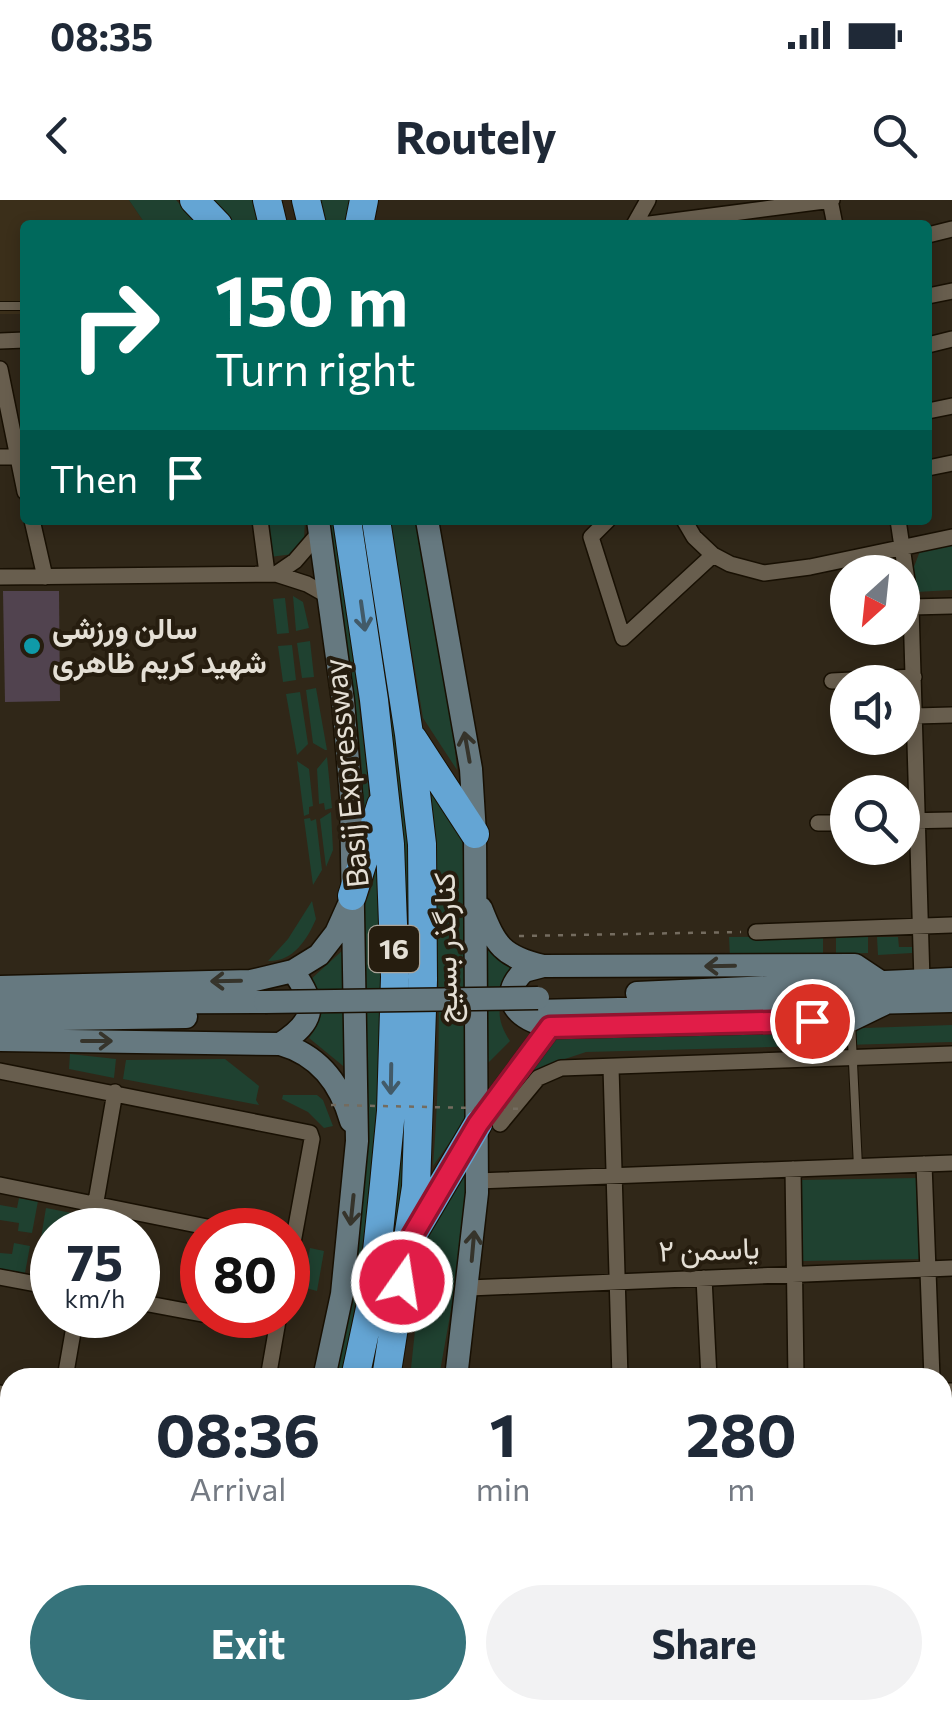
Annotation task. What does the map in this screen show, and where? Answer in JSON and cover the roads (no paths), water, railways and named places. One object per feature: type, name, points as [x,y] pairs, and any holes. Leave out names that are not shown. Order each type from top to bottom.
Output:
[{"type":"highway","points":[[194,200],[213,220]]},
{"type":"highway","name":"Basij Expressway","points":[[349,525],[390,844],[395,978],[391,1111],[372,1299],[357,1368]]},
{"type":"highway","name":"Basij Expressway","points":[[377,525],[422,844],[423,980],[416,1187],[388,1368]]},
{"type":"highway","points":[[409,734],[475,834]]},
{"type":"highway","points":[[352,896],[384,794]]},
{"type":"highway","points":[[408,1243],[489,1124]]},
{"type":"main road","name":"کنارگذر بسیج","points":[[427,525],[472,770],[489,1124],[477,1181],[469,1288],[457,1368]]},
{"type":"main road","points":[[319,526],[330,597],[355,851],[352,896],[357,1141],[342,1294],[326,1368]]},
{"type":"main road","points":[[476,892],[492,936],[502,950],[543,966]]},
{"type":"main road","points":[[0,987],[251,981],[293,971],[319,955],[336,933],[352,896]]},
{"type":"main road","points":[[856,1003],[541,1012],[528,1021],[519,1015],[511,997],[512,987],[524,971],[543,966],[855,965],[883,993],[952,1001]]},
{"type":"main road","points":[[280,1044],[299,1032],[310,1016],[310,1000],[293,971]]},
{"type":"main road","points":[[0,1003],[541,1012],[856,1003],[922,981],[952,980]]},
{"type":"main road","points":[[0,1020],[265,1009]]},
{"type":"main road","points":[[489,1124],[541,1012]]},
{"type":"main road","points":[[0,1040],[280,1044],[296,1048],[325,1067],[345,1100],[357,1141]]},
{"type":"street","points":[[676,220],[830,200]]},
{"type":"street","points":[[0,369],[14,457]]},
{"type":"street","points":[[33,525],[45,577]]},
{"type":"street","points":[[261,525],[272,574]]},
{"type":"street","points":[[603,525],[590,537],[622,638],[714,555]]},
{"type":"street","points":[[687,525],[714,555],[764,574],[952,537]]},
{"type":"street","points":[[899,525],[905,555]]},
{"type":"street","points":[[272,574],[296,562],[319,526]]},
{"type":"street","points":[[0,577],[272,574],[306,584],[330,597]]},
{"type":"street","points":[[920,606],[952,606]]},
{"type":"street","points":[[920,716],[952,716]]},
{"type":"street","points":[[922,981],[920,821],[952,820]]},
{"type":"street","points":[[818,824],[830,824]]},
{"type":"street","points":[[756,932],[952,925]]},
{"type":"street","points":[[489,1124],[538,1078],[561,1068],[952,1054]]},
{"type":"street","points":[[611,1066],[620,1368]]},
{"type":"street","points":[[0,1071],[310,1133],[297,1208]]},
{"type":"street","points":[[95,1208],[116,1092]]},
{"type":"street","points":[[477,1181],[952,1163]]},
{"type":"street","points":[[924,1164],[932,1368]]},
{"type":"street","points":[[792,1169],[796,1368]]},
{"type":"street","points":[[0,1186],[180,1222]]},
{"type":"street","name":"یاسمن ۲","points":[[469,1288],[952,1268]]},
{"type":"street","points":[[0,1277],[30,1283]]},
{"type":"street","points":[[704,1278],[708,1368]]},
{"type":"street","points":[[66,1368],[72,1338]]},
{"type":"street","points":[[270,1368],[275,1338]]},
{"type":"lane","points":[[856,1003],[852,1057],[858,1167]]},
{"type":"place","name":"سالن ورزشی شهید کریم ظاهری","points":[[32,646]]}]
